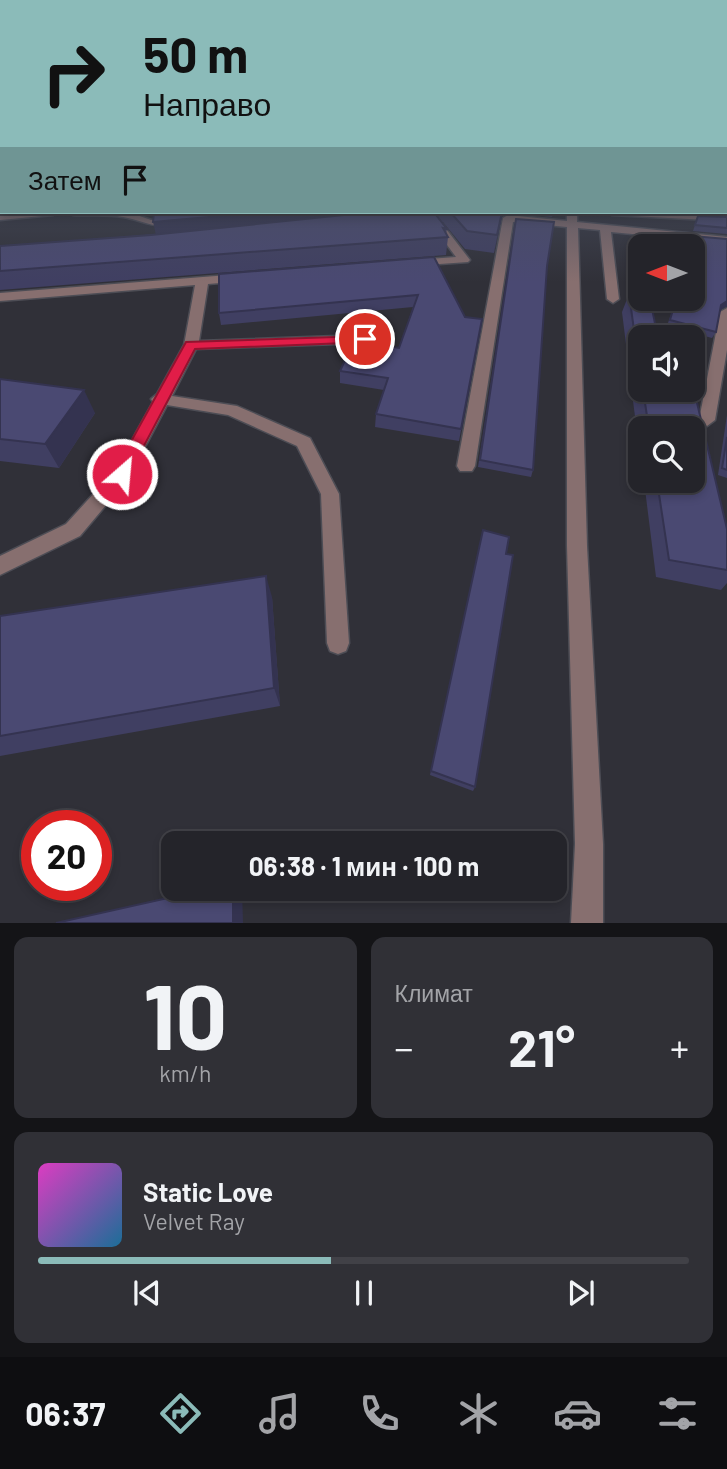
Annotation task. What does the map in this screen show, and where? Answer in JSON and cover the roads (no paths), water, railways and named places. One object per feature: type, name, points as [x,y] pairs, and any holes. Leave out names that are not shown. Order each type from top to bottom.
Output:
[{"type":"lane","points":[[0,217],[32,214]]},
{"type":"lane","points":[[125,214],[149,223],[190,220]]},
{"type":"lane","points":[[689,214],[727,218]]},
{"type":"lane","points":[[466,466],[508,218],[573,218],[605,228],[727,240]]},
{"type":"lane","points":[[573,218],[577,546],[589,844],[587,923]]},
{"type":"lane","points":[[395,266],[464,260],[439,227],[416,225]]},
{"type":"lane","points":[[605,228],[613,299]]},
{"type":"lane","points":[[0,298],[257,277]]},
{"type":"lane","points":[[0,566],[73,530],[122,474],[159,399],[191,345],[201,281]]},
{"type":"lane","points":[[707,420],[727,312]]},
{"type":"lane","points":[[191,345],[365,339]]},
{"type":"lane","points":[[159,399],[231,410],[304,442],[330,494],[338,643]]}]
